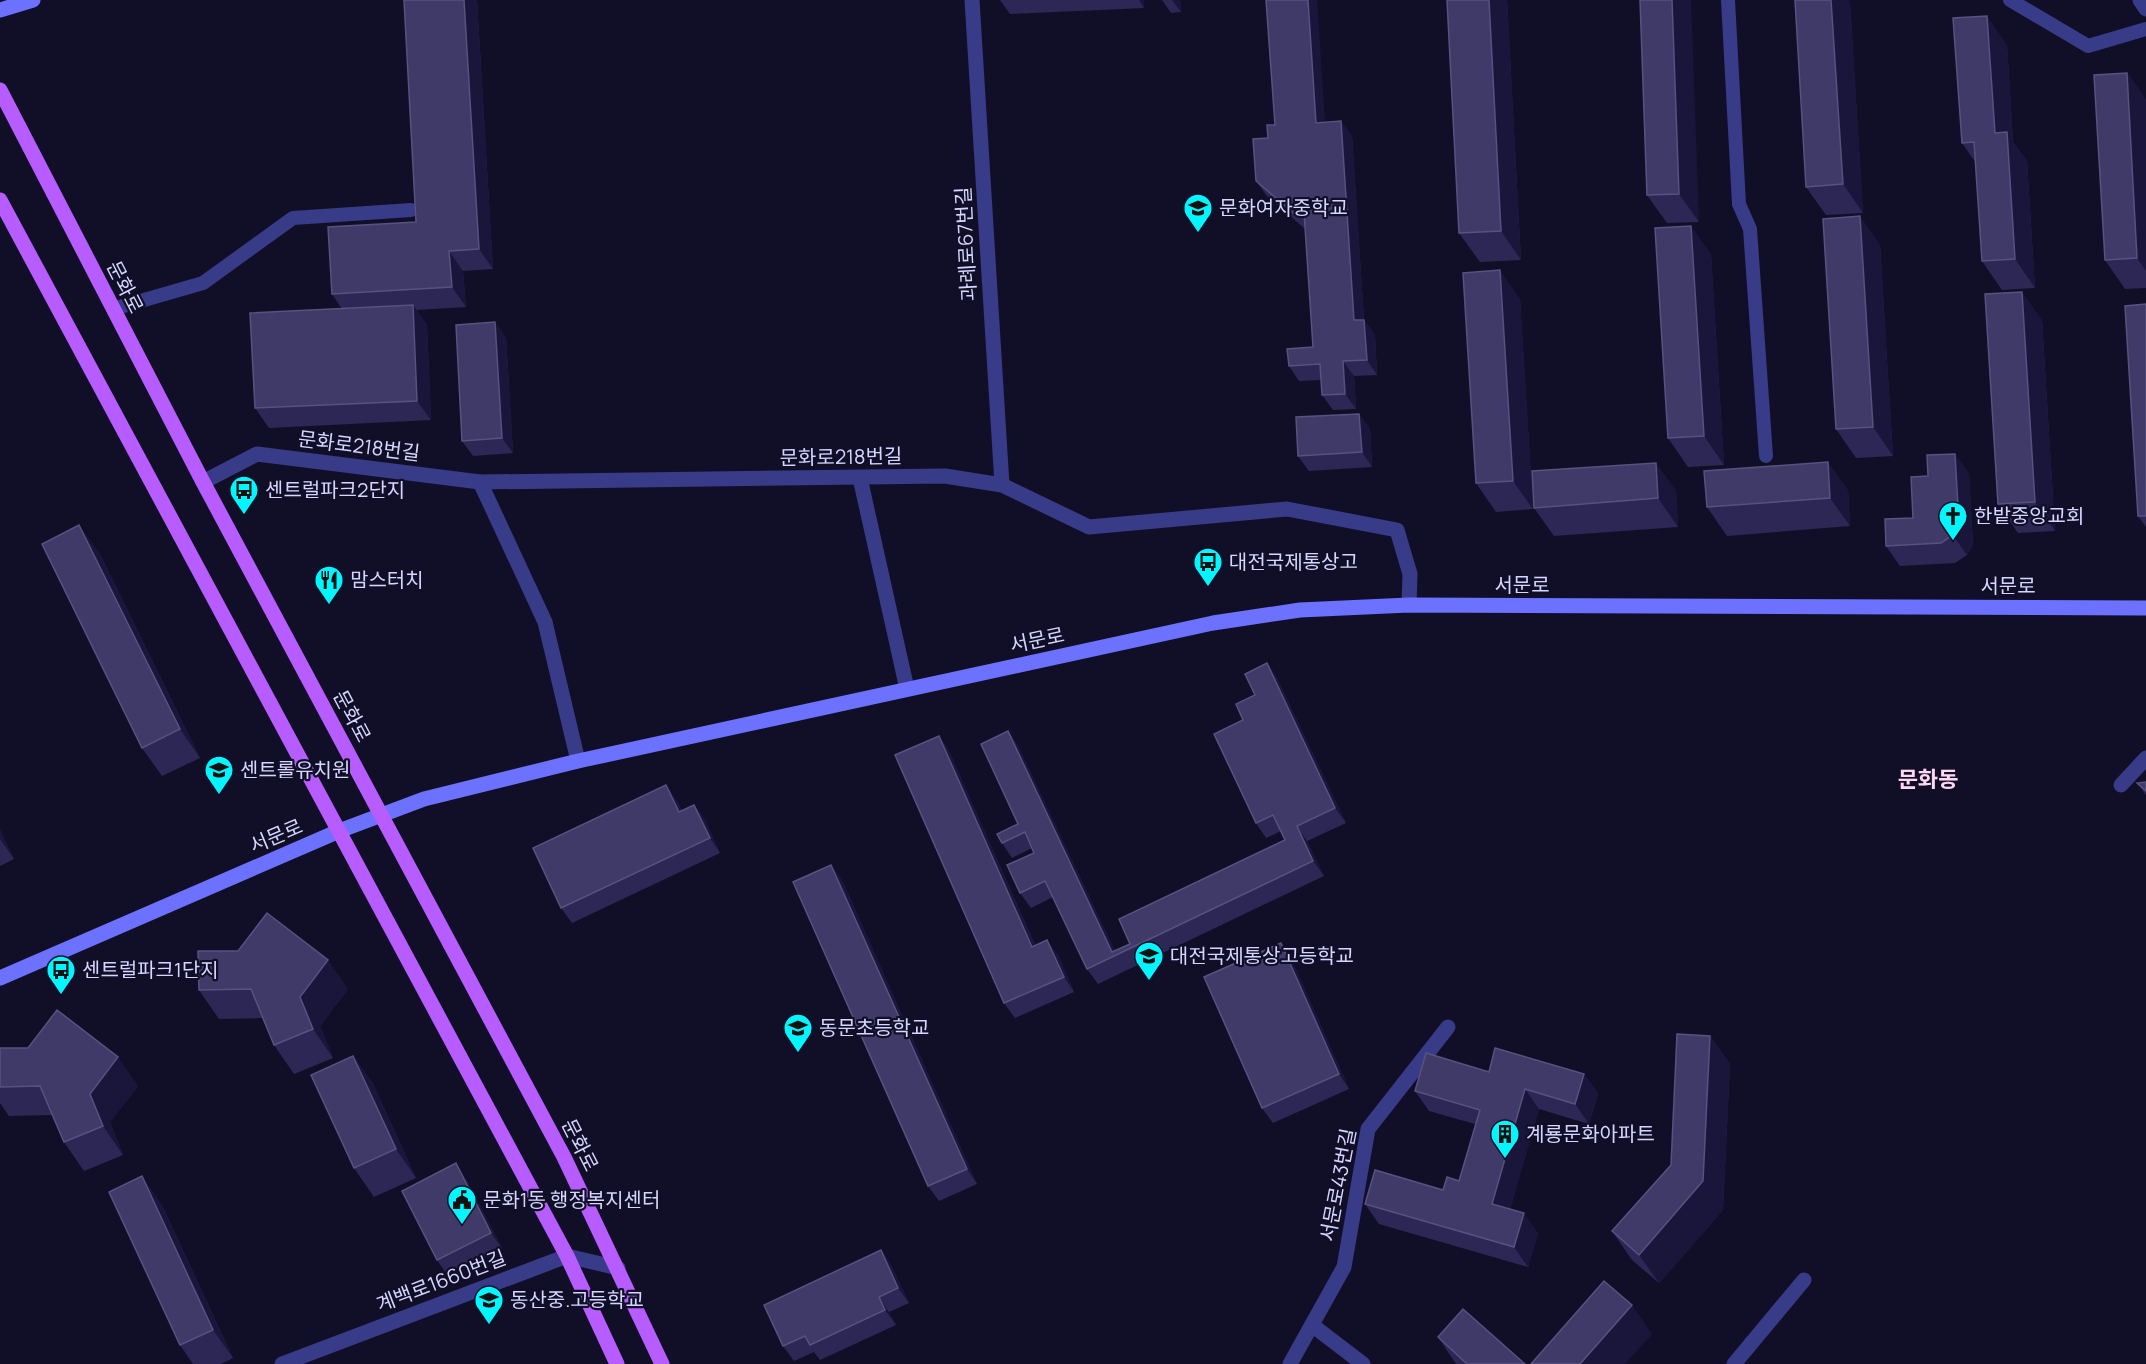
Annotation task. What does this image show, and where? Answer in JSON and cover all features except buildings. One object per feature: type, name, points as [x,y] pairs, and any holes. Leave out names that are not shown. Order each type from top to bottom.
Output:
[{"type":"main road","points":[[0,10],[33,0]]},
{"type":"main road","name":"문화로","points":[[0,90],[203,482],[564,1157],[662,1364]]},
{"type":"main road","points":[[0,200],[567,1256],[617,1364]]},
{"type":"main road","name":"서문로","points":[[0,978],[339,831],[424,799],[578,761],[1213,623],[1300,610],[1409,605],[2146,608]]},
{"type":"street","name":"과례로67번길","points":[[972,0],[1002,485]]},
{"type":"street","points":[[2140,0],[2146,9]]},
{"type":"street","name":"문화로218번길","points":[[203,482],[257,454],[480,482],[945,476],[1002,485],[1089,527],[1287,509],[1397,530],[1410,574],[1409,605]]},
{"type":"street","points":[[861,478],[906,689]]},
{"type":"street","points":[[480,482],[544,622],[578,761]]},
{"type":"street","points":[[2121,785],[2146,758]]},
{"type":"street","name":"서문로43번길","points":[[1290,1364],[1344,1267],[1368,1129],[1448,1027]]},
{"type":"street","points":[[567,1256],[618,1269]]},
{"type":"street","name":"계백로1660번길","points":[[282,1364],[567,1256]]},
{"type":"street","points":[[1734,1364],[1804,1280]]},
{"type":"street","points":[[1312,1325],[1363,1364]]},
{"type":"lane","points":[[1728,0],[1739,204],[1750,229],[1766,456]]},
{"type":"lane","points":[[2010,0],[2088,46],[2146,30]]},
{"type":"lane","points":[[113,309],[203,283],[293,218],[411,210]]},
{"type":"place","name":"문화여자중학교","points":[[1198,234]]},
{"type":"place","name":"센트럴파크2단지","points":[[244,516]]},
{"type":"place","name":"한밭중앙교회","points":[[1953,542]]},
{"type":"place","name":"대전국제통상고","points":[[1208,588]]},
{"type":"place","name":"맘스터치","points":[[329,606]]},
{"type":"place","name":"센트롤유치원","points":[[219,796]]},
{"type":"place","name":"대전국제통상고등학교","points":[[1149,982]]},
{"type":"place","name":"센트럴파크1단지","points":[[61,996]]},
{"type":"place","name":"동문초등학교","points":[[798,1054]]},
{"type":"place","name":"계룡문화아파트","points":[[1505,1160]]},
{"type":"place","name":"문화1동 행정복지센터","points":[[462,1226]]},
{"type":"place","name":"동산중.고등학교","points":[[489,1326]]},
{"type":"district","name":"문화동","points":[[1928,779]]}]
